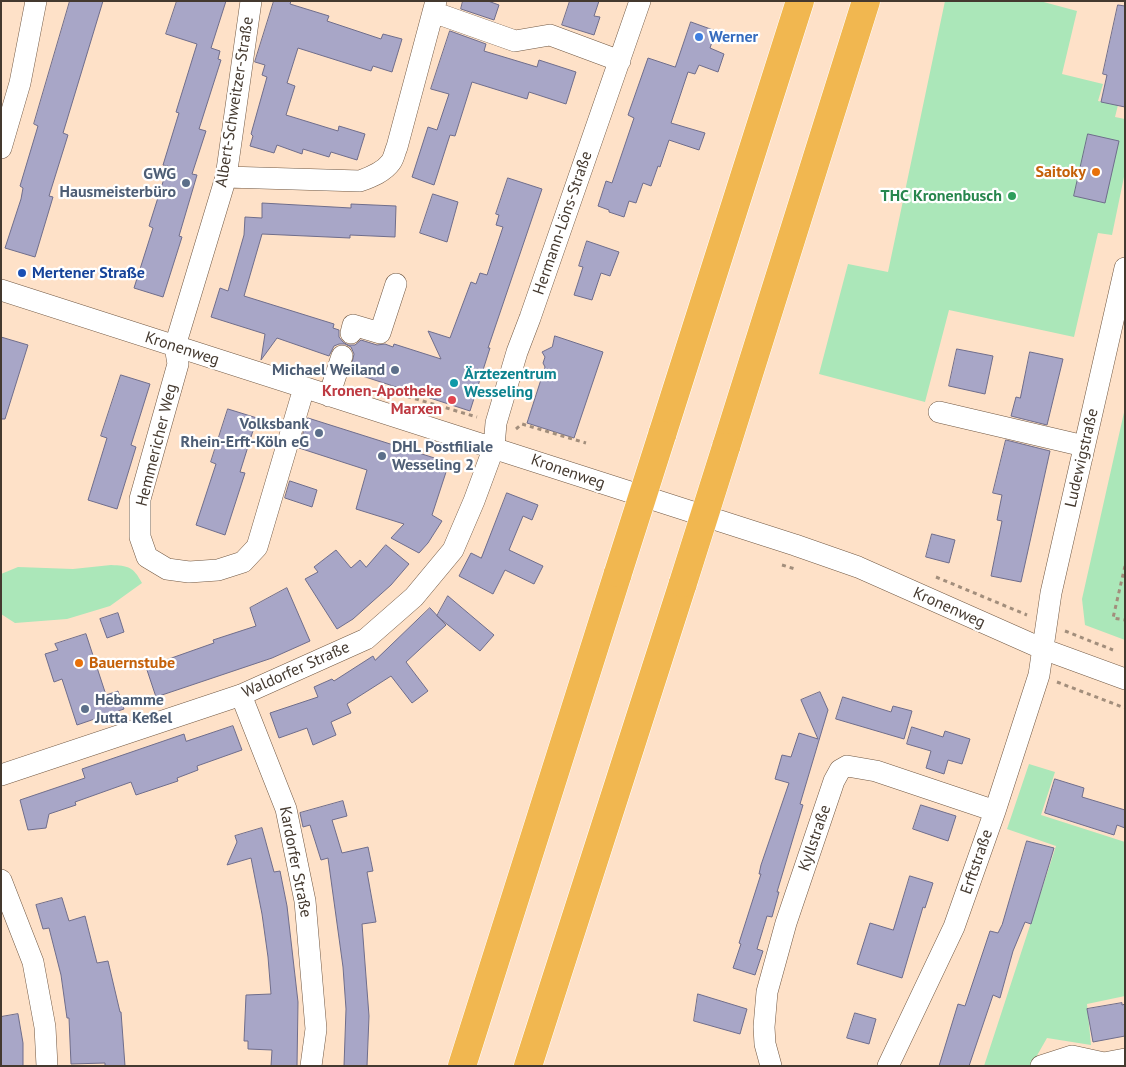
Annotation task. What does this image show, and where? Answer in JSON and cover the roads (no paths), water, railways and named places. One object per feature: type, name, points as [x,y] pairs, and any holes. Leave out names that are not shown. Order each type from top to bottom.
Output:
[{"type":"highway","points":[[462,1066],[800,1]]},
{"type":"highway","points":[[528,1066],[866,1]]},
{"type":"street","points":[[1,148],[20,83],[36,1]]},
{"type":"street","name":"Albert-Schweitzer-Straße","points":[[175,346],[226,177],[251,1]]},
{"type":"street","name":"Hermann-Löns-Straße","points":[[494,447],[496,423],[517,352],[640,1]]},
{"type":"street","points":[[226,177],[360,181],[380,172],[392,162],[397,147],[434,7],[515,41],[550,35],[620,61]]},
{"type":"street","name":"Ludewigstraße","points":[[1043,649],[1051,593],[1125,268]]},
{"type":"street","points":[[351,333],[353,325],[380,333],[396,284]]},
{"type":"street","name":"Kronenweg","points":[[1,290],[494,447],[840,561],[1043,649],[1125,679]]},
{"type":"street","name":"Hemmericher Weg","points":[[175,346],[178,364],[140,499],[140,537],[147,557],[167,568],[190,572],[218,570],[243,562],[257,547],[304,388]]},
{"type":"street","points":[[329,396],[342,356]]},
{"type":"street","points":[[939,412],[1084,446]]},
{"type":"street","name":"Waldorfer Straße","points":[[1,776],[241,695],[366,639],[414,598],[453,550],[494,447]]},
{"type":"street","name":"Erftstraße","points":[[888,1066],[954,927],[995,811],[1038,675],[1043,649]]},
{"type":"street","name":"Kardorfer Straße","points":[[241,695],[286,809],[305,901],[316,1030],[312,1066]]},
{"type":"street","name":"Kyllstraße","points":[[771,1066],[765,1044],[764,1027],[767,992],[786,923],[834,781],[840,770],[847,766],[876,771],[995,811]]},
{"type":"street","points":[[1,880],[33,962],[45,1027],[47,1066]]},
{"type":"street","points":[[1041,1066],[1072,1056],[1104,1063],[1125,1059]]},
{"type":"place","name":"Werner","points":[[699,37]]},
{"type":"place","name":"Saitoky","points":[[1096,172]]},
{"type":"place","name":"GWG Hausmeisterbüro","points":[[186,183]]},
{"type":"place","name":"THC Kronenbusch","points":[[1012,196]]},
{"type":"place","name":"Mertener Straße","points":[[22,273]]},
{"type":"place","name":"Michael Weiland","points":[[395,370]]},
{"type":"place","name":"Ärztezentrum Wesseling","points":[[454,383]]},
{"type":"place","name":"Kronen-Apotheke Marxen","points":[[452,400]]},
{"type":"place","name":"Volksbank Rhein-Erft-Köln eG","points":[[319,433]]},
{"type":"place","name":"DHL Postfiliale Wesseling 2","points":[[382,456]]},
{"type":"place","name":"Bauernstube","points":[[79,663]]},
{"type":"place","name":"Hebamme Jutta Keßel","points":[[85,709]]}]
